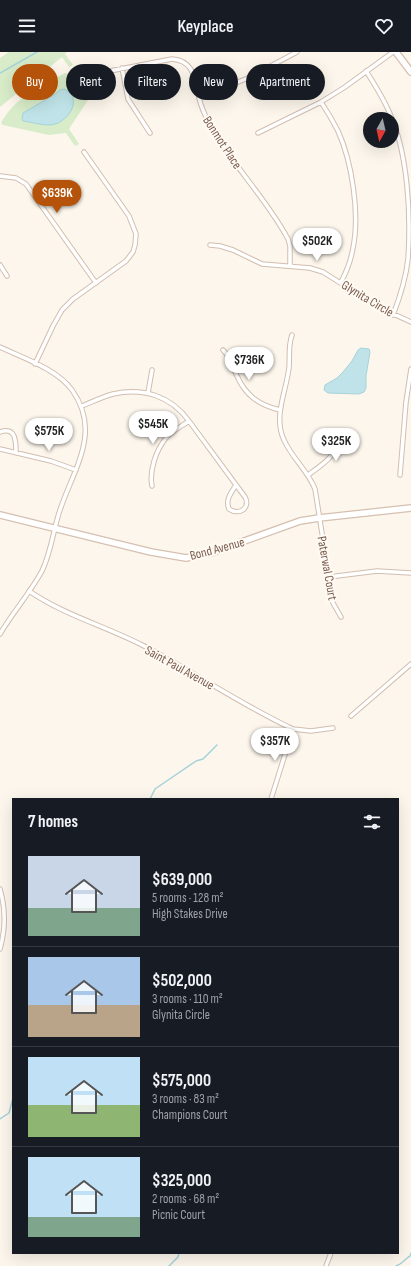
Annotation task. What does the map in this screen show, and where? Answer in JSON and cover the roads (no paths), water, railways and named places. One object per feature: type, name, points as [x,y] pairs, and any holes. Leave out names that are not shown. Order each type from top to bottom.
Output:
[{"type":"street","points":[[238,82],[297,52]]},
{"type":"street","points":[[258,133],[290,119],[321,102],[345,87],[393,52]]},
{"type":"street","points":[[396,52],[411,72]]},
{"type":"street","name":"Bonmot Place","points":[[116,69],[177,59],[189,66]]},
{"type":"street","points":[[122,68],[126,94],[130,104],[150,133]]},
{"type":"street","points":[[366,71],[393,121],[402,150],[408,183],[410,229],[408,259],[403,285],[393,315]]},
{"type":"street","name":"Bonmot Place","points":[[200,100],[204,112],[216,133],[284,232],[290,246],[290,266]]},
{"type":"street","points":[[321,102],[342,141],[353,183],[355,238],[351,260],[341,282]]},
{"type":"street","points":[[35,364],[62,310],[73,299],[130,257],[135,245],[136,234],[130,216],[84,152]]},
{"type":"street","points":[[0,176],[16,178],[26,184],[96,283]]},
{"type":"street","name":"Glynita Circle","points":[[210,244],[233,250],[262,264],[317,270],[341,282],[371,303],[393,315],[411,322]]},
{"type":"street","points":[[0,265],[7,276]]},
{"type":"street","name":"Paterwal Court","points":[[292,335],[289,345],[288,369],[280,410],[280,428],[284,440],[308,475],[315,489],[333,603],[341,618]]},
{"type":"street","points":[[0,347],[50,371],[65,382],[82,406],[86,438],[83,452],[61,506],[46,561],[29,591],[0,634]]},
{"type":"street","points":[[223,350],[231,360],[242,385],[252,397],[262,404],[280,410]]},
{"type":"street","points":[[400,475],[411,369]]},
{"type":"street","points":[[148,392],[152,370]]},
{"type":"street","points":[[82,406],[114,394],[134,392],[148,392],[168,401],[183,413],[236,485],[247,502],[244,510],[236,513],[229,509],[227,503],[230,494],[236,485]]},
{"type":"street","points":[[152,486],[151,474],[160,448],[171,434],[189,421]]},
{"type":"street","points":[[0,432],[6,431],[12,434],[15,439],[16,453]]},
{"type":"street","points":[[308,475],[321,466],[335,451],[339,433]]},
{"type":"street","points":[[0,449],[52,461],[76,470]]},
{"type":"street","name":"Bond Avenue","points":[[0,515],[151,552],[186,558],[214,552],[292,523],[319,518],[411,508]]},
{"type":"street","points":[[329,577],[377,571],[411,573]]},
{"type":"street","name":"Saint Paul Avenue","points":[[29,591],[62,610],[143,645],[293,729],[311,731],[333,728]]},
{"type":"street","points":[[351,716],[411,664]]},
{"type":"street","points":[[271,798],[293,729]]},
{"type":"street","points":[[0,889],[5,908],[3,939],[0,949]]},
{"type":"street","points":[[326,1266],[331,1254]]},
{"type":"water","points":[[64,89],[66,90],[66,100],[73,100],[72,108],[65,118],[60,122],[51,125],[23,121],[23,113],[45,100],[58,100],[58,92]]},
{"type":"water","points":[[361,348],[369,349],[370,352],[366,376],[366,388],[364,392],[359,394],[328,393],[324,390],[325,385],[337,378],[343,372]]},
{"type":"waterway","points":[[0,73],[37,52]]},
{"type":"waterway","points":[[150,798],[155,789],[196,761],[203,759],[217,745]]},
{"type":"waterway","points":[[0,1119],[9,1113],[12,1102]]},
{"type":"waterway","points":[[396,1266],[410,1256],[411,1253]]},
{"type":"waterway","points":[[169,1266],[178,1257],[179,1254]]}]
